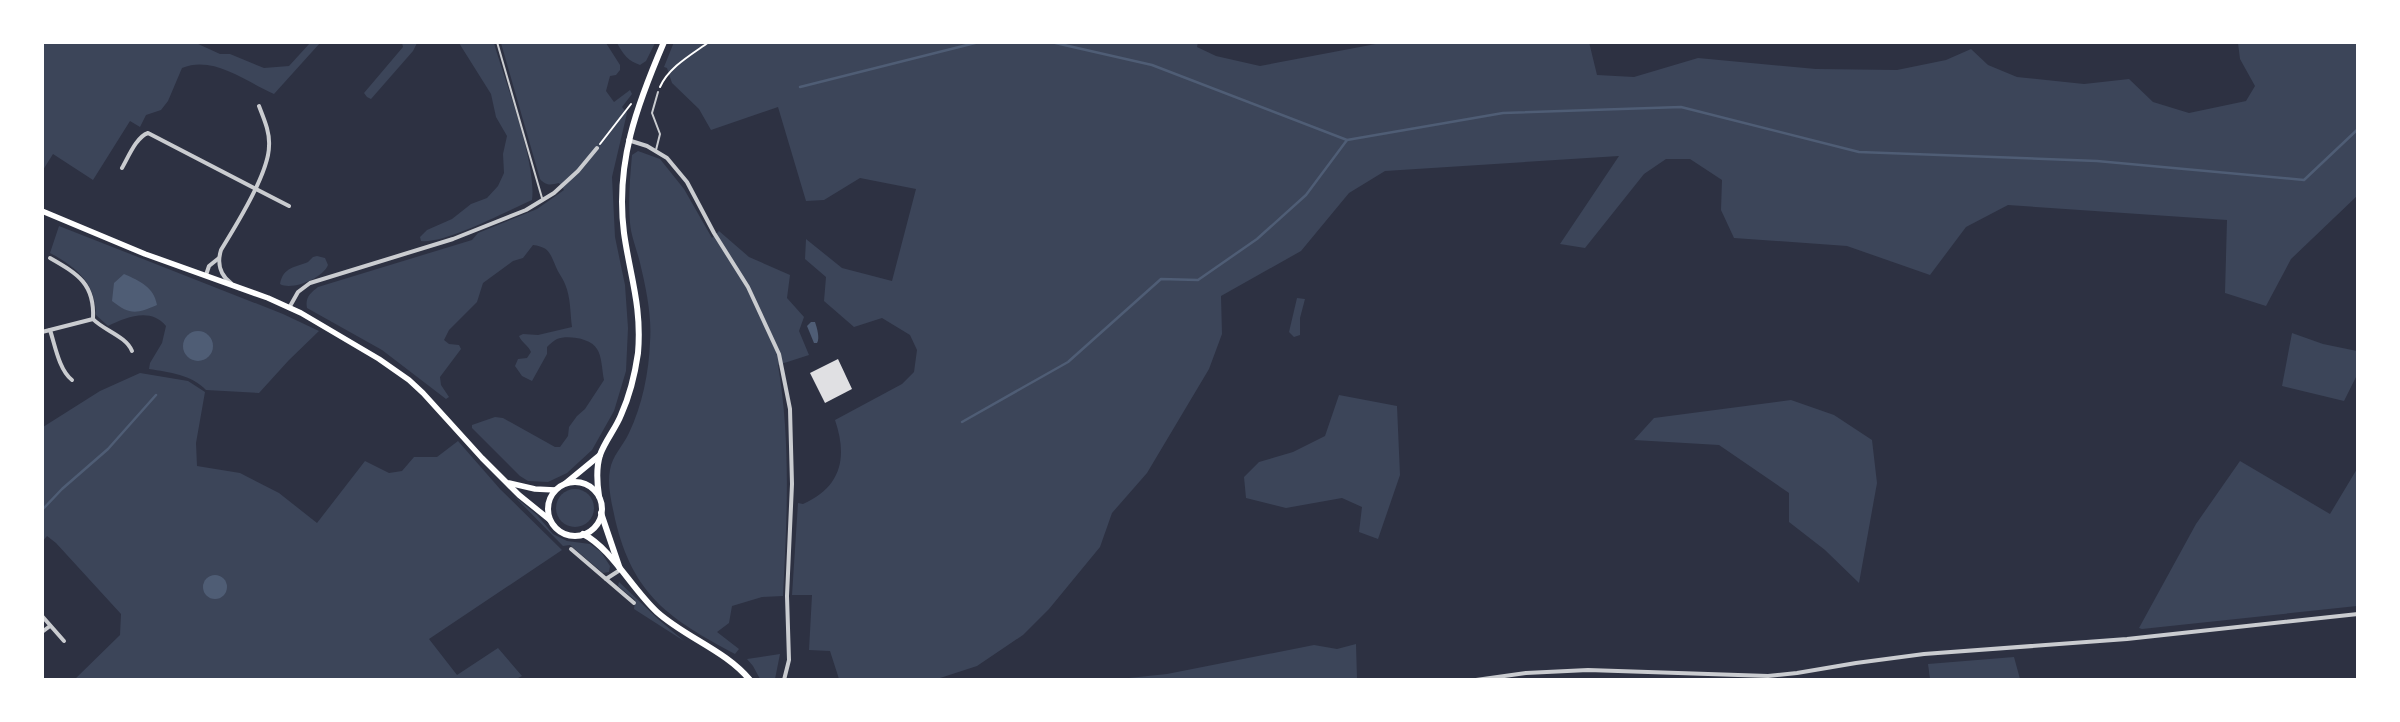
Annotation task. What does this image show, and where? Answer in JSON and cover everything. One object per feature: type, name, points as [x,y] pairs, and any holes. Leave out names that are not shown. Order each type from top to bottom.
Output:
[{"type":"highway","points":[[620,570],[616,551],[602,513],[597,483],[600,455],[622,414],[634,374],[638,352],[638,301],[624,234],[621,184],[628,140],[664,42]]},
{"type":"highway","points":[[600,455],[555,490],[548,504],[550,520],[560,532],[568,535],[584,534],[595,526],[602,513]]},
{"type":"highway","points":[[565,484],[573,482],[588,485],[599,496]]},
{"type":"highway","points":[[584,534],[604,548],[638,592],[658,612],[694,639],[726,656],[750,680]]},
{"type":"main road","points":[[42,211],[144,254],[206,275],[289,308],[365,351],[409,380],[424,393],[482,458],[519,494],[550,520]]},
{"type":"main road","points":[[509,483],[535,489],[555,490]]},
{"type":"street","points":[[206,275],[209,266],[219,258],[265,166],[269,146],[269,133],[260,106]]},
{"type":"street","points":[[122,168],[144,134],[148,133],[289,206]]},
{"type":"street","points":[[628,140],[656,150],[667,158],[687,182],[714,234],[748,287],[779,354],[790,409],[792,484],[787,596],[789,660],[784,680]]},
{"type":"street","points":[[289,308],[298,292],[310,283],[453,239],[526,210],[543,201],[566,182],[597,148]]},
{"type":"street","points":[[50,258],[70,269],[88,286],[92,298],[92,319],[100,327],[120,339],[132,351]]},
{"type":"street","points":[[219,258],[223,277],[237,287]]},
{"type":"street","points":[[42,332],[92,319]]},
{"type":"street","points":[[50,330],[62,366],[67,377],[72,380]]},
{"type":"street","points":[[571,549],[634,602]]},
{"type":"street","points":[[606,579],[620,570]]},
{"type":"street","points":[[1476,680],[1526,673],[1588,670],[1768,676],[1924,654],[2127,639],[2358,614]]},
{"type":"street","points":[[42,616],[64,642]]},
{"type":"street","points":[[42,632],[50,626]]},
{"type":"lane","points":[[496,42],[543,201]]},
{"type":"lane","points":[[656,150],[660,134],[652,114],[658,92]]},
{"type":"path","points":[[658,92],[666,76],[709,42]]},
{"type":"path","points":[[597,148],[630,106]]},
{"type":"shaded area","points":[[43,42],[196,43],[220,54],[230,54],[264,68],[289,66],[310,43],[320,43],[274,94],[218,67],[194,65],[182,68],[168,101],[161,110],[146,115],[140,127],[130,121],[93,180],[53,154],[43,170]]},
{"type":"shaded area","points":[[674,42],[1198,42],[1197,47],[1216,56],[1260,66],[1381,43],[1589,42],[1597,75],[1634,77],[1698,58],[1816,69],[1897,70],[1946,60],[1971,49],[1988,65],[2017,77],[2084,84],[2129,79],[2153,102],[2189,113],[2246,101],[2255,86],[2240,59],[2238,43],[2357,43],[2357,196],[2291,259],[2266,306],[2225,293],[2227,220],[2008,205],[1966,227],[1930,275],[1847,246],[1734,238],[1721,210],[1722,180],[1690,159],[1666,159],[1644,174],[1585,248],[1560,244],[1619,156],[1385,171],[1349,193],[1301,251],[1221,296],[1222,334],[1209,369],[1147,473],[1112,513],[1100,547],[1049,609],[1023,635],[977,666],[937,679],[839,679],[830,651],[809,650],[812,595],[792,595],[798,503],[803,504],[826,489],[838,470],[841,459],[841,447],[835,420],[902,384],[914,372],[917,350],[910,335],[882,318],[854,327],[824,301],[826,277],[805,259],[806,239],[842,268],[892,281],[916,189],[860,178],[824,200],[806,201],[778,107],[711,130],[699,109],[672,83],[667,68],[664,67]]},
{"type":"shaded area","points":[[402,43],[417,43],[413,51],[371,99],[367,97],[364,93],[403,47]]},
{"type":"shaded area","points":[[459,43],[494,43],[525,144],[530,165],[532,200],[461,232],[432,241],[421,241],[420,237],[427,230],[452,219],[471,204],[487,198],[498,186],[504,173],[503,154],[507,136],[496,117],[491,94]]},
{"type":"shaded area","points":[[501,43],[606,43],[620,65],[620,70],[616,75],[610,76],[606,91],[614,102],[630,90],[632,94],[622,107],[627,113],[612,177],[615,237],[625,285],[628,328],[626,371],[614,411],[592,450],[567,473],[548,482],[528,481],[520,476],[472,428],[472,425],[495,417],[503,418],[555,447],[560,447],[568,436],[569,427],[585,409],[604,380],[599,352],[590,342],[578,338],[561,338],[550,344],[547,347],[547,354],[532,381],[522,376],[515,366],[518,359],[527,358],[531,352],[519,336],[523,334],[538,335],[572,327],[567,289],[546,249],[533,245],[523,258],[513,261],[483,283],[477,302],[449,330],[444,340],[449,344],[459,345],[461,349],[440,377],[441,385],[449,397],[446,399],[382,350],[307,308],[309,296],[318,287],[472,240],[478,233],[537,209],[564,190],[559,183],[544,183],[540,179]]},
{"type":"shaded area","points":[[617,43],[655,43],[646,61],[640,65],[626,57]]},
{"type":"shaded area","points":[[638,151],[660,159],[684,189],[712,238],[719,231],[749,257],[790,275],[787,298],[804,317],[799,331],[809,355],[778,365],[785,423],[787,480],[783,596],[762,597],[732,606],[729,623],[717,632],[739,649],[735,654],[691,629],[673,616],[657,602],[644,586],[632,568],[623,545],[611,501],[609,476],[611,465],[629,433],[638,412],[644,389],[649,353],[650,322],[648,302],[629,215],[632,155]]},
{"type":"shaded area","points":[[59,226],[283,314],[319,331],[259,393],[206,390],[187,378],[149,369],[150,363],[162,343],[166,326],[160,320],[146,315],[130,317],[108,326],[96,315],[92,294],[83,277],[68,264],[50,253]]},
{"type":"shaded area","points":[[317,256],[325,258],[328,265],[314,279],[292,286],[280,284],[287,271]]},
{"type":"shaded area","points":[[124,274],[145,285],[153,294],[157,305],[133,312],[124,309],[112,301],[114,283]]},
{"type":"shaded area","points":[[1297,298],[1305,299],[1300,318],[1300,335],[1294,337],[1289,332]]},
{"type":"shaded area","points":[[811,322],[815,322],[817,327],[817,343],[814,343],[807,326]]},
{"type":"shaded area","points":[[198,331],[209,335],[213,346],[209,357],[198,361],[187,357],[183,346],[187,335]]},
{"type":"shaded area","points":[[2292,333],[2323,344],[2357,351],[2357,375],[2344,401],[2282,386]]},
{"type":"shaded area","points":[[140,373],[188,381],[205,392],[196,443],[197,466],[240,473],[279,493],[317,523],[365,461],[389,473],[402,471],[414,457],[437,457],[458,441],[500,489],[562,550],[429,639],[457,675],[498,648],[522,676],[516,679],[74,680],[120,635],[121,614],[56,543],[47,536],[43,541],[43,427],[100,391]]},
{"type":"shaded area","points":[[1339,395],[1397,406],[1400,475],[1378,539],[1359,532],[1362,507],[1342,498],[1286,508],[1246,498],[1244,477],[1259,462],[1293,452],[1325,436]]},
{"type":"shaded area","points":[[1791,400],[1834,415],[1872,440],[1877,483],[1859,583],[1825,550],[1789,522],[1789,493],[1719,445],[1634,440],[1654,418]]},
{"type":"shaded area","points":[[2240,461],[2330,514],[2357,469],[2357,606],[2139,628],[2196,524]]},
{"type":"shaded area","points":[[575,489],[589,494],[594,508],[589,522],[575,527],[561,522],[556,508],[561,494]]},
{"type":"shaded area","points":[[514,496],[537,515],[553,534],[567,541],[590,544],[601,552],[610,566],[609,572],[603,573],[570,545],[563,546]]},
{"type":"shaded area","points":[[215,575],[223,579],[227,587],[223,595],[215,599],[207,595],[203,587],[207,579]]},
{"type":"shaded area","points":[[619,582],[684,641],[634,609],[635,600],[618,586]]},
{"type":"shaded area","points":[[1356,644],[1357,679],[1119,679],[1167,674],[1314,645],[1337,649]]},
{"type":"shaded area","points":[[780,654],[775,679],[760,679],[747,659]]},
{"type":"shaded area","points":[[2014,657],[2020,679],[1930,679],[1928,664]]},
{"type":"building","points":[[838,359],[852,389],[825,403],[810,373]]},
{"type":"waterway","points":[[800,87],[979,42]]},
{"type":"waterway","points":[[1051,42],[1152,65],[1347,140],[1503,113],[1681,107],[1859,152],[2097,161],[2304,180],[2358,129]]},
{"type":"waterway","points":[[962,422],[1068,362],[1161,279],[1198,280],[1257,239],[1306,195],[1347,140]]},
{"type":"waterway","points":[[42,510],[62,489],[108,449],[156,395]]}]
